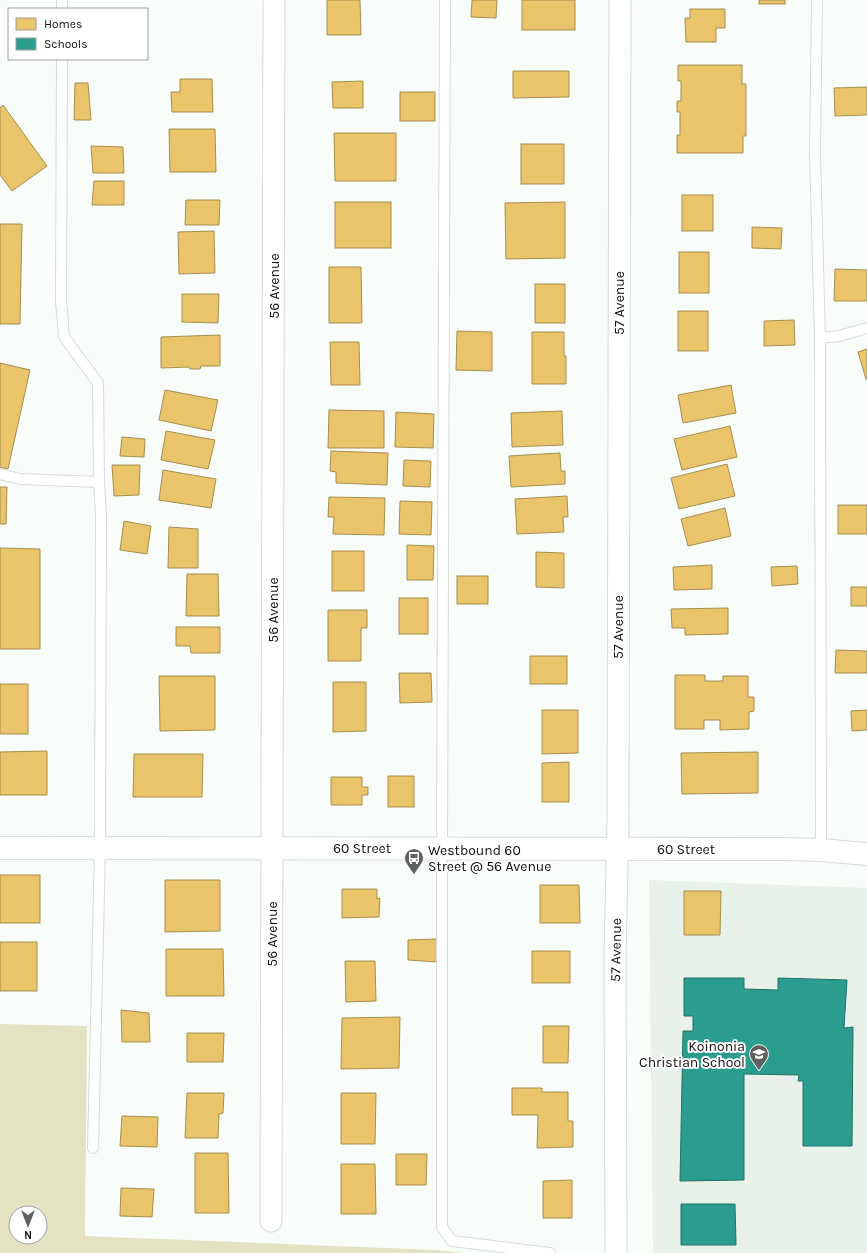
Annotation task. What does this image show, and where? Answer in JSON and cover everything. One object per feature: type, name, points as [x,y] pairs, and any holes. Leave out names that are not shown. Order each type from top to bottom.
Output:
[{"type":"main road","name":"60 Street","points":[[0,848],[618,848],[821,850],[867,854]]},
{"type":"street","name":"56 Avenue","points":[[271,1221],[274,0]]},
{"type":"street","name":"57 Avenue","points":[[616,1253],[615,956],[618,848],[620,0]]},
{"type":"lane","points":[[445,0],[442,1227],[452,1241],[550,1253]]},
{"type":"lane","points":[[817,0],[815,154],[820,338],[821,850]]},
{"type":"lane","points":[[62,60],[61,300],[64,337],[98,383],[99,482],[102,514],[100,848],[93,1148]]},
{"type":"lane","points":[[820,338],[839,336],[867,328]]},
{"type":"lane","points":[[0,474],[20,479],[99,482]]},
{"type":"shaded area","name":"Koinonia Christian School","points":[[649,880],[867,888],[867,1253],[653,1253]]},
{"type":"green space","points":[[0,1024],[87,1026],[85,1236],[435,1250],[466,1253],[0,1253]]},
{"type":"building: Homes","points":[[327,0],[360,0],[361,35],[327,35]]},
{"type":"building: Homes","points":[[472,0],[497,0],[496,18],[471,17]]},
{"type":"building: Homes","points":[[522,0],[575,0],[575,30],[522,30]]},
{"type":"building: Homes","points":[[759,0],[785,0],[785,4],[759,4]]},
{"type":"building: Homes","points":[[690,9],[725,9],[725,28],[716,28],[716,42],[686,42],[685,18],[690,18]]},
{"type":"building: Homes","points":[[678,65],[742,65],[742,84],[746,84],[746,136],[743,136],[743,153],[677,153],[677,135],[680,135],[680,112],[677,112],[677,101],[681,101],[681,81],[678,81]]},
{"type":"building: Homes","points":[[513,71],[569,71],[569,97],[513,98]]},
{"type":"building: Homes","points":[[180,79],[212,79],[213,112],[172,112],[171,92],[180,92]]},
{"type":"building: Homes","points":[[363,81],[363,108],[333,108],[332,82]]},
{"type":"building: Homes","points":[[75,83],[88,83],[91,120],[74,120]]},
{"type":"building: Homes","points":[[867,87],[867,115],[835,116],[834,88]]},
{"type":"building: Homes","points":[[400,92],[435,92],[435,121],[400,121]]},
{"type":"building: Homes","points":[[3,105],[47,166],[12,191],[0,175],[0,108]]},
{"type":"building: Homes","points":[[169,129],[215,129],[216,172],[170,172]]},
{"type":"building: Homes","points":[[334,133],[396,133],[396,181],[335,181]]},
{"type":"building: Homes","points":[[521,144],[564,144],[564,184],[521,184]]},
{"type":"building: Homes","points":[[91,146],[123,147],[124,173],[93,173]]},
{"type":"building: Homes","points":[[94,181],[124,181],[124,205],[92,205]]},
{"type":"building: Homes","points":[[682,195],[713,195],[713,231],[682,231]]},
{"type":"building: Homes","points":[[186,200],[220,200],[219,225],[185,225]]},
{"type":"building: Homes","points":[[335,202],[391,202],[391,248],[335,248]]},
{"type":"building: Homes","points":[[565,202],[565,258],[506,259],[505,203]]},
{"type":"building: Homes","points":[[0,224],[22,224],[20,324],[0,324]]},
{"type":"building: Homes","points":[[752,227],[782,228],[781,249],[752,248]]},
{"type":"building: Homes","points":[[214,231],[215,273],[179,274],[178,232]]},
{"type":"building: Homes","points":[[679,252],[709,252],[709,293],[679,293]]},
{"type":"building: Homes","points":[[329,267],[361,267],[362,323],[329,323]]},
{"type":"building: Homes","points":[[835,269],[867,270],[867,301],[834,301]]},
{"type":"building: Homes","points":[[535,284],[565,284],[565,323],[535,323]]},
{"type":"building: Homes","points":[[182,294],[219,294],[218,323],[182,322]]},
{"type":"building: Homes","points":[[678,311],[708,311],[708,351],[678,351]]},
{"type":"building: Homes","points":[[794,320],[795,345],[764,346],[764,321]]},
{"type":"building: Homes","points":[[457,331],[492,332],[492,371],[456,370]]},
{"type":"building: Homes","points":[[532,332],[564,332],[566,384],[532,384]]},
{"type":"building: Homes","points":[[220,335],[220,366],[201,366],[200,369],[190,369],[189,367],[161,368],[161,337]]},
{"type":"building: Homes","points":[[330,342],[359,342],[360,385],[331,385]]},
{"type":"building: Homes","points":[[867,349],[867,379],[866,379],[858,352]]},
{"type":"building: Homes","points":[[0,363],[30,370],[8,469],[0,467]]},
{"type":"building: Homes","points":[[731,385],[736,413],[683,423],[678,395]]},
{"type":"building: Homes","points":[[165,390],[218,400],[211,431],[159,420]]},
{"type":"building: Homes","points":[[329,410],[384,411],[384,448],[328,448]]},
{"type":"building: Homes","points":[[562,411],[563,445],[512,447],[511,413]]},
{"type":"building: Homes","points":[[396,412],[434,414],[433,448],[395,447]]},
{"type":"building: Homes","points":[[730,426],[737,457],[682,470],[674,439]]},
{"type":"building: Homes","points":[[166,431],[215,440],[208,469],[161,460]]},
{"type":"building: Homes","points":[[122,437],[145,439],[144,457],[120,456]]},
{"type":"building: Homes","points":[[331,451],[388,453],[387,485],[336,483],[336,472],[330,471]]},
{"type":"building: Homes","points":[[560,453],[561,471],[565,471],[565,484],[511,487],[509,456]]},
{"type":"building: Homes","points":[[404,460],[431,461],[430,487],[403,486]]},
{"type":"building: Homes","points":[[727,464],[735,496],[679,509],[671,478]]},
{"type":"building: Homes","points":[[112,465],[140,465],[139,495],[114,496]]},
{"type":"building: Homes","points":[[163,470],[216,479],[211,508],[159,500]]},
{"type":"building: Homes","points":[[0,487],[7,487],[6,524],[0,524]]},
{"type":"building: Homes","points":[[567,496],[568,517],[563,517],[564,532],[517,534],[515,499]]},
{"type":"building: Homes","points":[[329,497],[385,498],[384,535],[333,534],[334,517],[328,517]]},
{"type":"building: Homes","points":[[400,501],[432,502],[431,535],[399,534]]},
{"type":"building: Homes","points":[[838,505],[867,505],[867,534],[838,534]]},
{"type":"building: Homes","points":[[725,508],[731,536],[688,546],[681,519]]},
{"type":"building: Homes","points":[[124,521],[151,526],[147,554],[120,550]]},
{"type":"building: Homes","points":[[169,527],[198,529],[198,568],[168,568]]},
{"type":"building: Homes","points":[[407,545],[434,546],[433,580],[407,580]]},
{"type":"building: Homes","points":[[0,548],[40,549],[40,649],[0,649]]},
{"type":"building: Homes","points":[[332,551],[364,551],[364,591],[332,591]]},
{"type":"building: Homes","points":[[536,552],[564,553],[564,588],[536,587]]},
{"type":"building: Homes","points":[[712,565],[712,589],[674,590],[673,567]]},
{"type":"building: Homes","points":[[797,566],[798,584],[772,586],[771,567]]},
{"type":"building: Homes","points":[[187,574],[218,574],[219,616],[186,616]]},
{"type":"building: Homes","points":[[457,576],[488,576],[488,604],[457,604]]},
{"type":"building: Homes","points":[[851,587],[867,587],[867,606],[851,606]]},
{"type":"building: Homes","points":[[399,598],[428,598],[428,634],[399,634]]},
{"type":"building: Homes","points":[[728,608],[728,634],[685,635],[685,628],[672,628],[671,609]]},
{"type":"building: Homes","points":[[328,610],[367,610],[367,628],[361,628],[361,661],[328,661]]},
{"type":"building: Homes","points":[[176,627],[220,627],[220,653],[191,653],[190,646],[176,646]]},
{"type":"building: Homes","points":[[836,650],[867,651],[867,673],[835,673]]},
{"type":"building: Homes","points":[[530,656],[567,656],[567,684],[530,684]]},
{"type":"building: Homes","points":[[399,673],[431,673],[432,702],[400,703]]},
{"type":"building: Homes","points":[[675,675],[705,675],[705,681],[723,681],[723,676],[748,676],[748,697],[754,697],[754,711],[749,712],[749,729],[720,730],[720,720],[704,720],[704,729],[675,729]]},
{"type":"building: Homes","points":[[159,676],[215,676],[215,730],[160,731]]},
{"type":"building: Homes","points":[[333,682],[366,682],[366,731],[333,732]]},
{"type":"building: Homes","points":[[0,684],[28,684],[28,734],[0,734]]},
{"type":"building: Homes","points":[[542,710],[578,710],[578,753],[542,754]]},
{"type":"building: Homes","points":[[867,710],[867,730],[852,731],[851,711]]},
{"type":"building: Homes","points":[[47,751],[47,795],[0,795],[0,752]]},
{"type":"building: Homes","points":[[758,752],[758,793],[682,794],[681,753]]},
{"type":"building: Homes","points":[[134,754],[203,754],[202,797],[133,797]]},
{"type":"building: Homes","points":[[569,762],[569,802],[542,802],[542,763]]},
{"type":"building: Homes","points":[[388,776],[414,776],[414,807],[388,807]]},
{"type":"building: Homes","points":[[331,777],[362,777],[362,787],[368,787],[368,795],[362,795],[362,805],[331,805]]},
{"type":"building: Homes","points":[[0,875],[40,875],[40,923],[0,923]]},
{"type":"building: Homes","points":[[165,880],[220,880],[220,931],[165,932]]},
{"type":"building: Homes","points":[[540,885],[579,885],[580,923],[540,923]]},
{"type":"building: Homes","points":[[342,889],[377,889],[377,899],[380,898],[379,917],[342,918]]},
{"type":"building: Homes","points":[[684,891],[721,891],[720,935],[684,935]]},
{"type":"building: Homes","points":[[437,939],[438,962],[408,960],[408,940]]},
{"type":"building: Homes","points":[[0,942],[37,942],[37,991],[0,991]]},
{"type":"building: Homes","points":[[166,949],[223,949],[224,996],[166,996]]},
{"type":"building: Homes","points":[[532,951],[570,951],[570,983],[532,983]]},
{"type":"building: Homes","points":[[345,961],[375,961],[376,1001],[346,1002]]},
{"type":"building: Homes","points":[[121,1010],[149,1013],[150,1042],[122,1042]]},
{"type":"building: Homes","points":[[400,1017],[399,1068],[341,1069],[342,1018]]},
{"type":"building: Homes","points":[[543,1026],[569,1026],[568,1063],[543,1063]]},
{"type":"building: Homes","points":[[187,1033],[224,1033],[223,1062],[187,1062]]},
{"type":"building: Homes","points":[[512,1088],[542,1088],[542,1092],[568,1092],[568,1121],[573,1121],[573,1147],[537,1148],[538,1115],[512,1115]]},
{"type":"building: Homes","points":[[187,1093],[224,1093],[223,1113],[219,1114],[218,1138],[185,1138]]},
{"type":"building: Homes","points":[[341,1093],[376,1093],[375,1144],[341,1144]]},
{"type":"building: Homes","points":[[122,1116],[158,1117],[157,1147],[120,1146]]},
{"type":"building: Homes","points":[[195,1153],[228,1153],[229,1213],[195,1213]]},
{"type":"building: Homes","points":[[396,1154],[427,1154],[426,1185],[396,1185]]},
{"type":"building: Homes","points":[[341,1164],[375,1164],[376,1214],[341,1214]]},
{"type":"building: Homes","points":[[572,1180],[572,1218],[543,1218],[543,1181]]},
{"type":"building: Homes","points":[[121,1188],[154,1189],[152,1217],[120,1216]]},
{"type":"building: Schools","points":[[684,978],[744,978],[744,989],[778,990],[778,978],[847,980],[844,1028],[853,1027],[852,1146],[803,1146],[803,1081],[798,1081],[799,1075],[744,1074],[744,1180],[680,1181],[683,1031],[693,1031],[693,1016],[684,1016]]},
{"type":"building: Schools","points":[[681,1204],[735,1204],[736,1245],[681,1245]]},
{"type":"place","name":"Westbound 60 Street @ 56 Avenue","points":[[414,875]]},
{"type":"place","name":"Koinonia Christian School","points":[[759,1071]]}]
